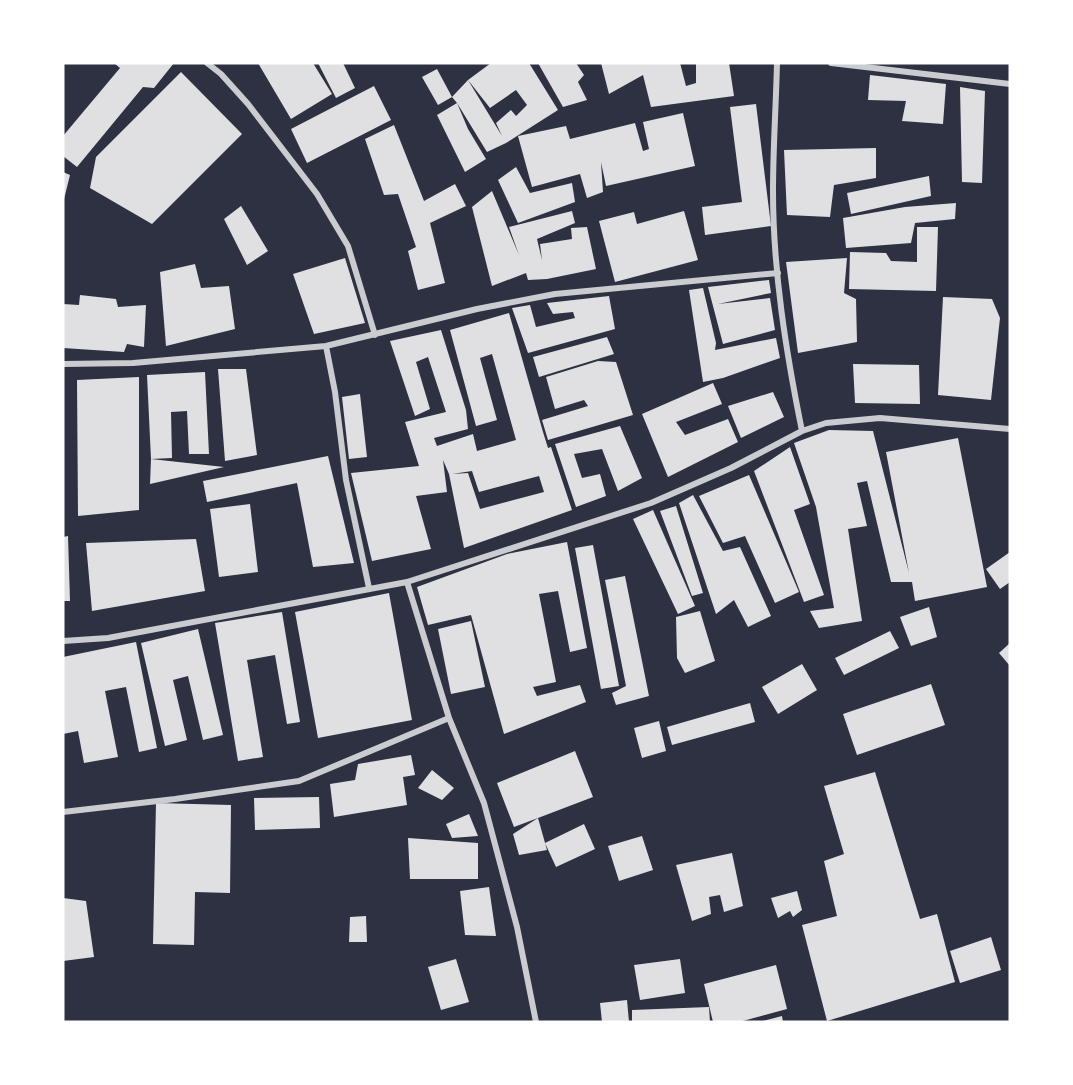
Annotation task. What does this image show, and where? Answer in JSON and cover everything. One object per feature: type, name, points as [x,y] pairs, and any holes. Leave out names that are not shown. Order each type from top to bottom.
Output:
[{"type":"street","points":[[207,63],[221,74],[248,104],[317,194],[348,246],[375,336]]},
{"type":"street","points":[[777,63],[773,192],[778,273],[789,363],[802,431]]},
{"type":"street","points":[[831,63],[1010,84]]},
{"type":"street","points":[[63,364],[133,363],[326,346],[375,336],[477,309],[555,294],[778,273]]},
{"type":"street","points":[[326,346],[335,392],[346,480],[369,588]]},
{"type":"street","points":[[63,641],[108,638],[407,582],[651,504],[731,468],[802,431],[826,423],[880,418],[1010,429]]},
{"type":"street","points":[[407,582],[449,718],[484,803],[517,927],[536,1022]]},
{"type":"street","points":[[63,812],[300,781],[449,718]]},
{"type":"building","points":[[114,63],[174,63],[154,88],[143,87],[77,167],[63,156],[63,136],[120,68]]},
{"type":"building","points":[[258,63],[313,63],[332,94],[291,119]]},
{"type":"building","points":[[318,63],[343,63],[355,88],[336,98]]},
{"type":"building","points":[[491,63],[529,63],[558,110],[506,143],[487,152],[452,97],[468,80]],"holes":[[[468,80],[490,108],[516,90],[527,105],[516,116],[511,110],[496,123],[502,136]]]},
{"type":"building","points":[[538,63],[576,63],[584,75],[578,82],[587,100],[563,107]]},
{"type":"building","points":[[601,63],[680,63],[686,86],[696,83],[696,63],[729,63],[734,96],[651,107],[643,75],[609,94]]},
{"type":"building","points":[[437,69],[452,97],[438,105],[422,77]]},
{"type":"building","points":[[181,72],[242,134],[152,224],[90,188],[96,157]]},
{"type":"building","points":[[870,75],[946,84],[943,124],[902,121],[906,101],[868,100]]},
{"type":"building","points":[[374,86],[391,120],[307,163],[291,129]]},
{"type":"building","points":[[960,87],[985,91],[982,183],[962,182]]},
{"type":"building","points":[[457,103],[468,129],[486,159],[465,172],[437,115]]},
{"type":"building","points":[[756,104],[771,226],[705,235],[702,207],[742,202],[730,107]]},
{"type":"building","points":[[683,113],[695,166],[606,186],[601,162],[603,192],[587,198],[580,174],[532,187],[518,136],[566,126],[570,139],[635,123],[643,151],[649,149],[643,122]]},
{"type":"building","points":[[394,125],[424,201],[455,184],[466,206],[430,223],[445,283],[418,290],[408,251],[416,247],[398,194],[384,195],[365,139]]},
{"type":"building","points":[[876,148],[876,178],[834,185],[830,217],[787,215],[784,150]]},
{"type":"building","points":[[516,167],[530,193],[572,183],[575,202],[518,223],[498,180]]},
{"type":"building","points":[[63,172],[70,175],[64,199],[63,199]]},
{"type":"building","points":[[929,176],[931,196],[851,214],[847,193]]},
{"type":"building","points":[[492,191],[519,255],[509,227],[572,211],[575,223],[537,239],[542,260],[540,244],[572,239],[571,228],[587,227],[596,269],[547,279],[528,280],[526,273],[492,286],[472,207]]},
{"type":"building","points":[[956,203],[955,219],[915,223],[911,243],[846,248],[843,218],[905,207]]},
{"type":"building","points":[[241,206],[268,251],[247,265],[224,219]]},
{"type":"building","points":[[684,211],[698,260],[615,282],[599,221],[634,212],[637,224]]},
{"type":"building","points":[[917,227],[938,227],[936,291],[849,289],[850,252],[886,253],[891,261],[917,262]]},
{"type":"building","points":[[345,258],[365,323],[314,334],[293,274]]},
{"type":"building","points":[[847,258],[844,293],[856,299],[857,342],[798,353],[786,262]]},
{"type":"building","points":[[195,264],[201,288],[229,286],[235,329],[166,346],[160,272]]},
{"type":"building","points":[[769,280],[771,293],[718,304],[770,298],[775,330],[723,344],[708,287]]},
{"type":"building","points":[[703,288],[716,343],[715,350],[776,338],[780,358],[723,378],[703,382],[689,290]]},
{"type":"building","points":[[80,295],[116,299],[118,307],[146,305],[144,347],[127,344],[124,352],[63,348],[63,304],[79,305]]},
{"type":"building","points":[[609,296],[615,329],[528,353],[512,308],[530,305],[536,327],[575,318],[573,312],[553,314],[547,303]]},
{"type":"building","points":[[943,297],[992,299],[1000,318],[991,400],[938,395]]},
{"type":"building","points":[[509,313],[548,448],[551,447],[572,510],[464,548],[449,474],[443,460],[447,492],[416,496],[431,549],[372,561],[351,473],[419,466],[405,422],[446,412],[428,357],[416,362],[430,409],[415,416],[390,341],[441,330],[466,410],[468,429],[434,438],[437,446],[473,434],[477,451],[516,440],[492,354],[480,358],[497,420],[476,426],[450,330]],"holes":[[[472,471],[479,492],[539,476],[544,492],[480,509],[468,473],[452,474]]]},
{"type":"building","points":[[607,337],[614,354],[539,377],[533,357]]},
{"type":"building","points":[[598,361],[616,362],[633,415],[548,440],[542,420],[588,406],[584,400],[555,409],[546,377]]},
{"type":"building","points":[[853,364],[919,365],[920,404],[855,403]]},
{"type":"building","points":[[218,369],[246,369],[257,455],[225,461]]},
{"type":"building","points":[[205,372],[209,454],[189,454],[187,411],[171,412],[172,458],[151,459],[147,375]]},
{"type":"building","points":[[139,377],[139,510],[78,516],[77,380]]},
{"type":"building","points":[[713,383],[722,404],[676,422],[685,435],[728,419],[738,442],[668,477],[642,414]]},
{"type":"building","points":[[773,392],[784,417],[741,438],[728,406]]},
{"type":"building","points":[[360,394],[367,457],[349,459],[342,397]]},
{"type":"building","points":[[620,426],[642,478],[618,491],[602,449],[574,454],[582,478],[600,474],[606,496],[576,507],[555,444]]},
{"type":"building","points":[[829,430],[873,431],[909,573],[886,452],[958,438],[987,587],[915,601],[912,582],[891,582],[867,481],[857,483],[867,526],[848,529],[862,621],[819,628],[810,611],[834,608],[816,507],[794,443]]},
{"type":"building","points":[[790,447],[810,504],[794,510],[824,595],[804,602],[754,471]]},
{"type":"building","points":[[328,456],[354,563],[313,567],[297,483],[207,502],[203,481]]},
{"type":"building","points":[[151,459],[224,467],[150,484]]},
{"type":"building","points":[[749,475],[799,592],[775,603],[745,536],[723,543],[699,496]]},
{"type":"building","points":[[693,495],[723,551],[740,547],[771,616],[748,627],[734,600],[716,614],[679,503]]},
{"type":"building","points":[[250,504],[258,572],[219,577],[210,509]]},
{"type":"building","points":[[676,506],[703,593],[692,596],[660,511]]},
{"type":"building","points":[[653,510],[695,606],[678,614],[633,519]]},
{"type":"building","points":[[68,536],[70,601],[63,601],[63,537]]},
{"type":"building","points":[[196,539],[205,591],[92,611],[86,543]]},
{"type":"building","points":[[567,542],[587,648],[570,652],[558,591],[539,594],[556,682],[533,687],[537,696],[580,685],[586,702],[504,734],[471,615],[428,625],[417,587],[507,554]]},
{"type":"building","points":[[593,545],[619,686],[601,689],[575,548]]},
{"type":"building","points":[[1010,552],[1010,582],[1000,589],[986,569]]},
{"type":"building","points":[[625,576],[649,696],[616,705],[612,693],[626,686],[605,580]]},
{"type":"building","points":[[389,593],[412,720],[318,738],[295,612]]},
{"type":"building","points":[[929,607],[937,637],[911,646],[900,617]]},
{"type":"building","points":[[700,611],[715,661],[685,673],[677,658],[676,617]]},
{"type":"building","points":[[282,612],[300,722],[287,724],[275,655],[247,660],[263,757],[238,761],[215,623]]},
{"type":"building","points":[[471,621],[485,687],[451,694],[438,629]]},
{"type":"building","points":[[198,629],[223,735],[203,740],[188,676],[173,680],[187,740],[165,746],[141,643]]},
{"type":"building","points":[[890,631],[899,648],[844,675],[835,658]]},
{"type":"building","points":[[136,642],[157,748],[139,752],[126,687],[105,691],[118,757],[84,763],[78,731],[63,734],[63,657]]},
{"type":"building","points":[[1010,643],[1010,666],[999,653]]},
{"type":"building","points":[[802,664],[817,690],[778,714],[762,687]]},
{"type":"building","points":[[931,684],[945,725],[857,755],[843,714]]},
{"type":"building","points":[[750,703],[755,722],[672,745],[667,727]]},
{"type":"building","points":[[659,721],[666,751],[642,758],[634,728]]},
{"type":"building","points":[[575,751],[593,797],[514,827],[497,783]]},
{"type":"building","points":[[411,755],[415,775],[403,777],[407,805],[334,817],[330,784],[355,780],[358,764]]},
{"type":"building","points":[[432,770],[454,788],[442,800],[418,788]]},
{"type":"building","points":[[875,772],[920,919],[937,914],[955,982],[827,1021],[802,925],[837,916],[824,861],[844,854],[824,786]]},
{"type":"building","points":[[319,797],[320,828],[255,830],[254,798]]},
{"type":"building","points":[[156,803],[231,805],[230,893],[195,892],[194,945],[153,944]]},
{"type":"building","points":[[469,814],[478,836],[452,838],[446,824]]},
{"type":"building","points":[[538,818],[547,850],[519,855],[513,834]]},
{"type":"building","points":[[584,824],[595,849],[556,867],[545,843]]},
{"type":"building","points":[[642,836],[653,870],[619,881],[608,846]]},
{"type":"building","points":[[408,838],[478,843],[478,879],[410,879]]},
{"type":"building","points":[[732,853],[743,906],[724,912],[720,895],[709,897],[711,914],[692,921],[676,865]]},
{"type":"building","points":[[489,887],[496,936],[465,935],[460,891]]},
{"type":"building","points":[[797,891],[802,910],[793,917],[790,911],[778,918],[771,898]]},
{"type":"building","points":[[63,898],[86,901],[94,957],[63,961]]},
{"type":"building","points":[[366,916],[367,942],[349,942],[350,917]]},
{"type":"building","points":[[991,937],[1001,970],[960,983],[950,951]]},
{"type":"building","points":[[456,959],[469,1002],[441,1010],[428,967]]},
{"type":"building","points":[[680,959],[685,993],[640,1000],[634,965]]},
{"type":"building","points":[[776,965],[787,1009],[739,1022],[713,1022],[704,984]]},
{"type":"building","points":[[627,1000],[629,1022],[602,1022],[600,1003]]},
{"type":"building","points":[[709,1007],[710,1022],[632,1022],[632,1010]]},
{"type":"building","points":[[782,1016],[783,1022],[763,1021]]}]
